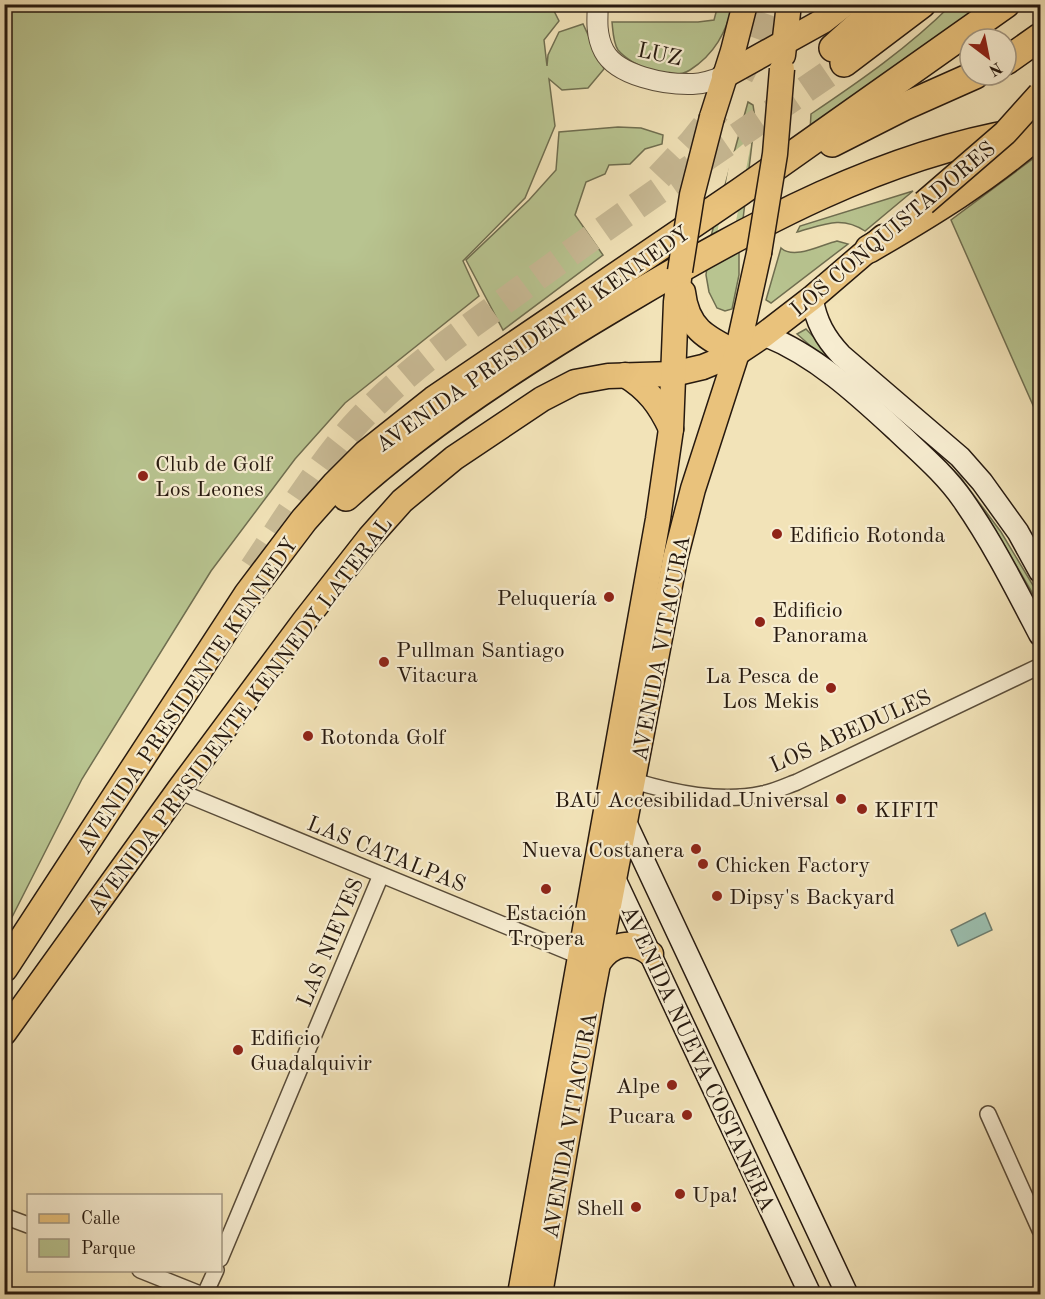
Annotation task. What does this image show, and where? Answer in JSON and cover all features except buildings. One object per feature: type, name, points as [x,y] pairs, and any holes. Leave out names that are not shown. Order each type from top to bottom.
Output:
[{"type":"highway","points":[[882,4],[838,55],[922,4]]},
{"type":"highway","name":"AVENIDA PRESIDENTE KENNEDY","points":[[4,968],[248,594],[304,520],[366,454],[434,400],[740,192],[1006,4]]},
{"type":"highway","points":[[1018,53],[1036,40]]},
{"type":"highway","points":[[740,192],[854,131],[958,83]]},
{"type":"highway","points":[[869,249],[927,208],[1002,165],[1041,131]]},
{"type":"highway","points":[[248,594],[319,521],[394,457],[465,403],[543,352],[678,270],[770,219],[846,185],[930,155],[987,140],[1041,131]]},
{"type":"main road","points":[[737,353],[702,334],[693,324],[680,300],[680,271],[692,195],[744,4]]},
{"type":"main road","name":"AVENIDA VITACURA","points":[[540,1294],[592,995],[590,969],[586,962],[589,959],[613,879],[616,820],[634,781],[675,559],[695,481],[737,353],[767,215],[789,4]]},
{"type":"main road","points":[[724,76],[785,43],[845,4]]},
{"type":"main road","name":"LOS CONQUISTADORES","points":[[927,208],[1005,133],[1041,94]]},
{"type":"main road","name":"LOS CONQUISTADORES","points":[[737,353],[812,298],[869,249]]},
{"type":"main road","points":[[812,298],[818,323],[826,338],[841,355],[960,457],[982,482],[1018,532],[1041,572]]},
{"type":"main road","name":"AVENIDA VITACURA","points":[[520,1294],[616,820],[671,429],[673,374],[680,300]]},
{"type":"main road","points":[[764,335],[802,354],[855,393],[941,473],[962,498],[992,546],[1041,635]]},
{"type":"main road","name":"AVENIDA PRESIDENTE KENNEDY LATERAL","points":[[4,1033],[178,791],[352,559],[402,501],[454,458],[542,399],[575,382],[590,378],[625,375],[673,374],[703,367],[737,353]]},
{"type":"main road","points":[[625,375],[639,383],[651,395],[662,409],[671,429]]},
{"type":"main road","name":"AVENIDA NUEVA COSTANERA","points":[[616,820],[847,1294]]},
{"type":"main road","name":"AVENIDA NUEVA COSTANERA","points":[[613,879],[651,954],[810,1294]]},
{"type":"main road","points":[[589,959],[605,954],[613,947],[623,944],[643,948],[651,954]]},
{"type":"main road","points":[[760,1189],[769,1172],[785,1164]]},
{"type":"street","name":"LUZ","points":[[597,4],[599,40],[608,57],[621,69],[639,76],[691,84],[724,76]]},
{"type":"street","name":"LOS ABEDULES","points":[[634,781],[656,788],[694,795],[729,797],[762,794],[797,782],[1041,666]]},
{"type":"street","name":"LAS CATALPAS","points":[[178,791],[589,959]]},
{"type":"street","name":"LAS NIEVES","points":[[222,1254],[381,875]]},
{"type":"street","points":[[987,1114],[1041,1230]]},
{"type":"street","points":[[4,1216],[27,1226]]},
{"type":"street","points":[[145,1272],[200,1294]]},
{"type":"street","points":[[206,1294],[215,1272]]},
{"type":"green space","name":"Club de Golf Los Leones","points":[[5,5],[551,5],[559,21],[544,40],[547,66],[548,55],[559,32],[583,24],[604,69],[588,88],[562,90],[549,79],[555,126],[525,198],[463,261],[479,296],[345,403],[295,459],[211,571],[82,779],[5,931]]},
{"type":"green space","points":[[718,5],[733,5],[727,24],[713,50],[690,70],[673,74],[642,67],[624,56],[616,47],[612,22],[714,20]]},
{"type":"green space","points":[[951,5],[995,5],[963,27],[958,27],[958,30],[810,131],[811,114],[866,76]]},
{"type":"green space","points":[[748,102],[753,105],[755,118],[739,253],[739,275],[732,309],[725,311],[717,308],[709,292],[706,275],[711,236]]},
{"type":"green space","points":[[618,127],[641,128],[663,135],[662,144],[645,149],[630,164],[609,165],[605,174],[586,182],[575,215],[603,255],[503,330],[466,260],[529,200],[556,170],[559,132]]},
{"type":"green space","points":[[1040,155],[1040,421],[951,220]]},
{"type":"green space","points":[[913,191],[865,231],[840,222],[797,232],[800,226]]},
{"type":"green space","points":[[837,241],[848,244],[771,303],[766,300],[781,248],[793,253],[808,251]]},
{"type":"green space","points":[[806,329],[849,374],[921,436],[961,478],[1001,532],[1040,597],[1040,606],[983,509],[931,452],[797,334]]},
{"type":"shaded area","points":[[985,913],[992,930],[958,946],[951,930]]},
{"type":"pier","points":[[747,141],[751,144],[729,257],[714,266],[712,263],[731,154]]},
{"type":"tunnel","points":[[740,76],[755,47],[771,4]]},
{"type":"tunnel","points":[[253,568],[339,443],[372,407],[412,371],[601,231],[844,63]]},
{"type":"tunnel","points":[[659,177],[717,111]]},
{"type":"place","name":"Club de Golf Los Leones","points":[[143,476]]},
{"type":"place","name":"Edificio Rotonda","points":[[777,534]]},
{"type":"place","name":"Peluquería","points":[[609,597]]},
{"type":"place","name":"Edificio Panorama","points":[[760,622]]},
{"type":"place","name":"Pullman Santiago Vitacura","points":[[384,662]]},
{"type":"place","name":"La Pesca de Los Mekis","points":[[831,688]]},
{"type":"place","name":"Rotonda Golf","points":[[308,736]]},
{"type":"place","name":"BAU Accesibilidad Universal","points":[[841,799]]},
{"type":"place","name":"KIFIT","points":[[862,809]]},
{"type":"place","name":"Nueva Costanera","points":[[696,849]]},
{"type":"place","name":"Chicken Factory","points":[[703,864]]},
{"type":"place","name":"Estación Tropera","points":[[546,889]]},
{"type":"place","name":"Dipsy's Backyard","points":[[717,896]]},
{"type":"place","name":"Edificio Guadalquivir","points":[[238,1050]]},
{"type":"place","name":"Alpe","points":[[672,1085]]},
{"type":"place","name":"Pucara","points":[[687,1115]]},
{"type":"place","name":"Upa!","points":[[680,1194]]},
{"type":"place","name":"Shell","points":[[636,1207]]}]
